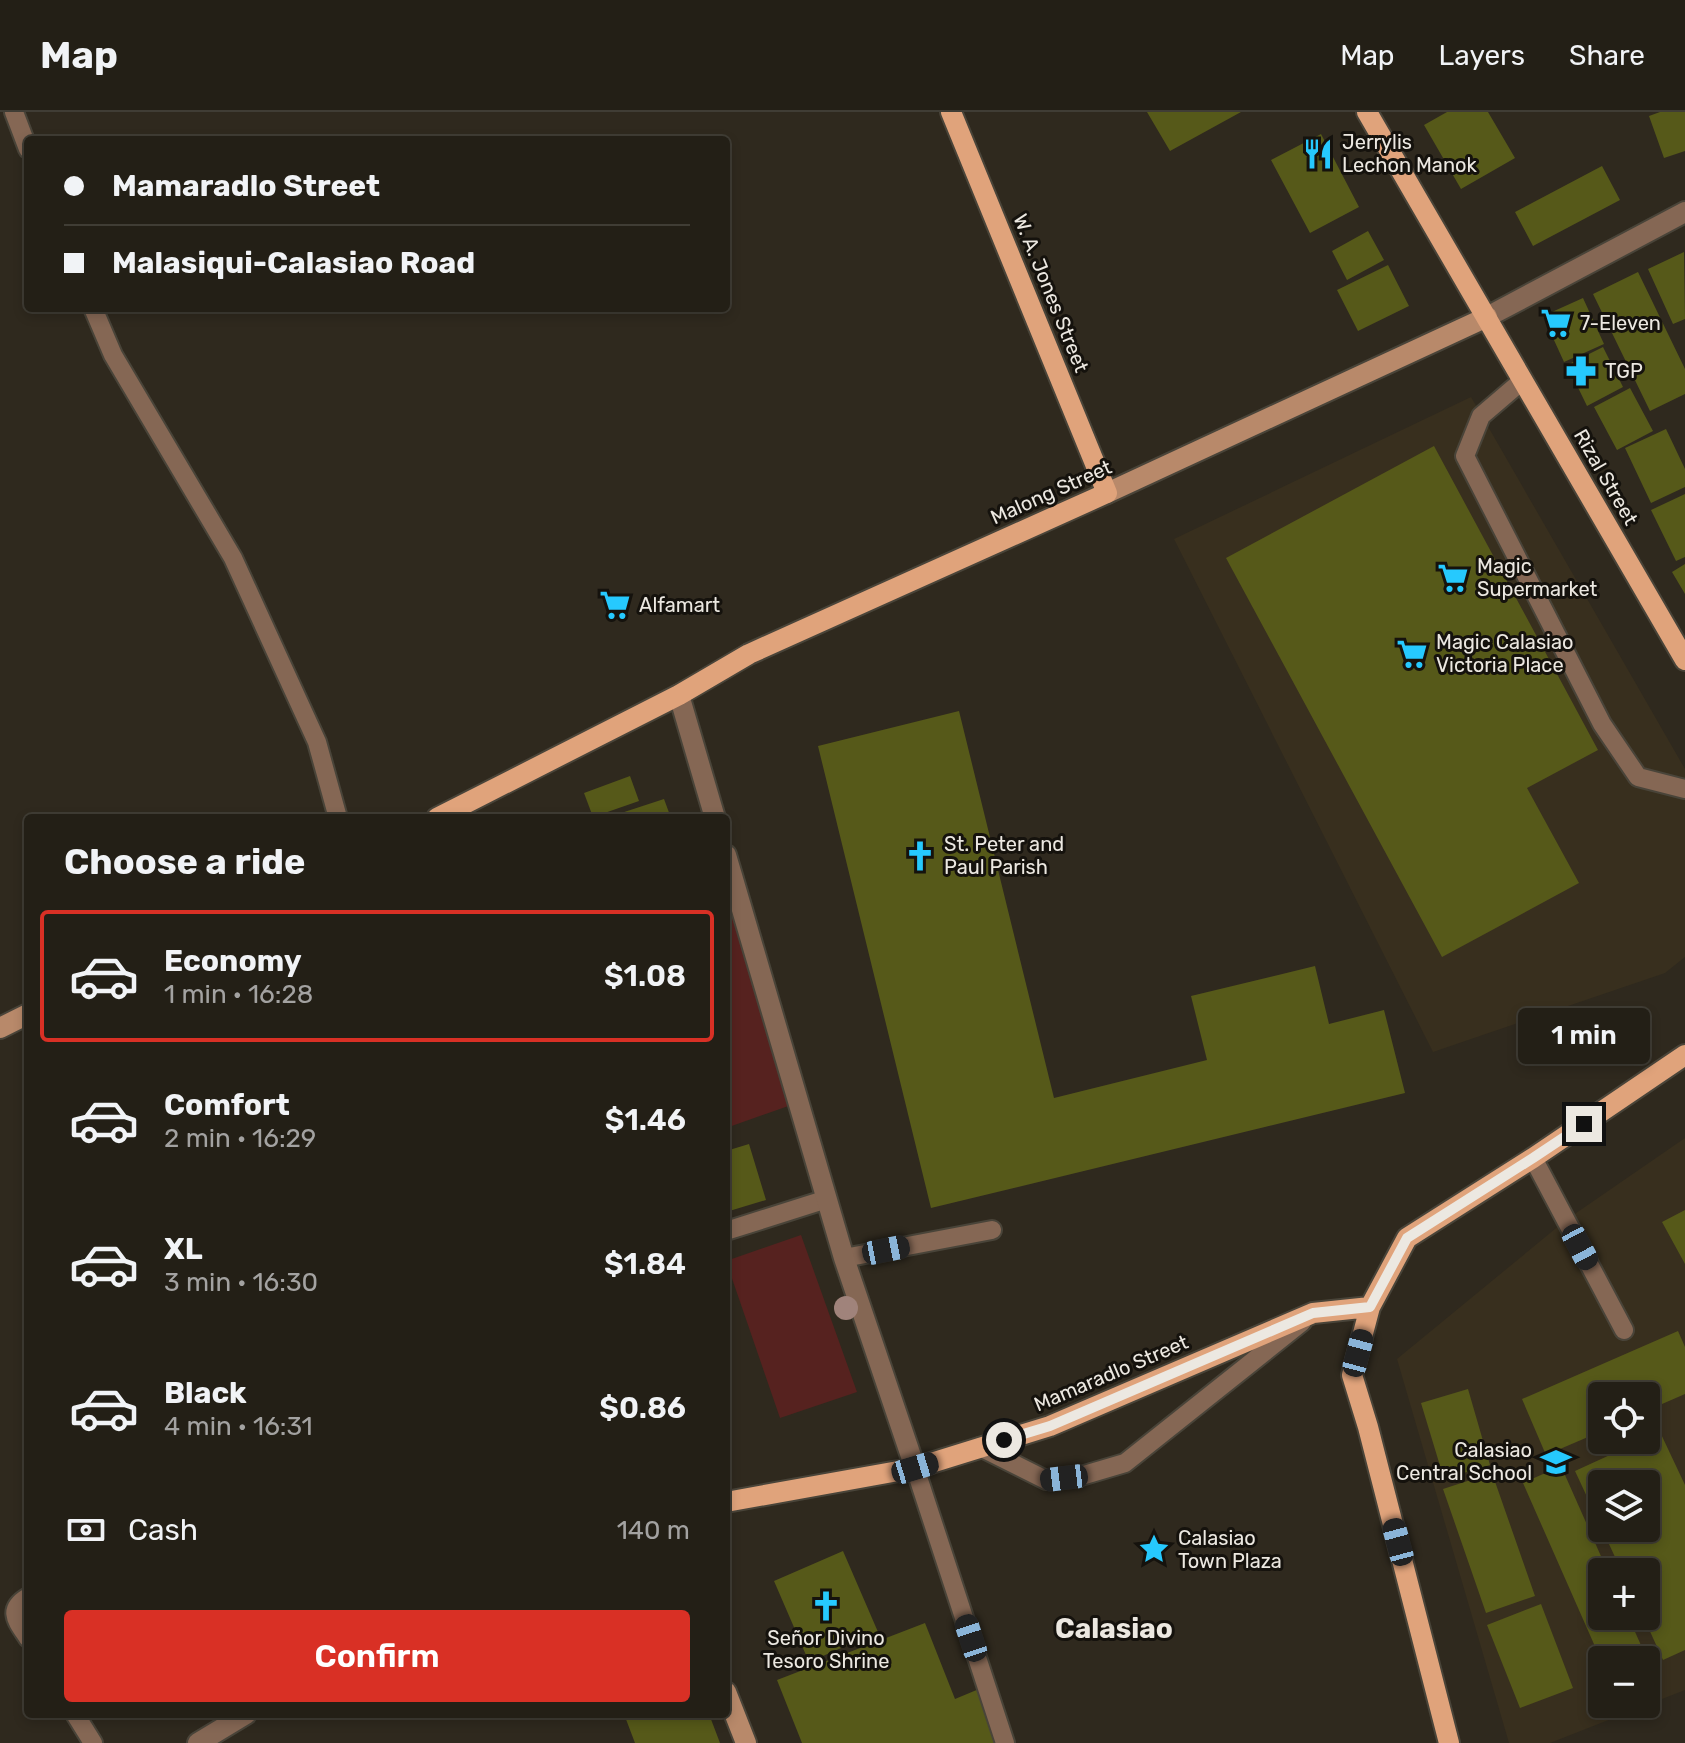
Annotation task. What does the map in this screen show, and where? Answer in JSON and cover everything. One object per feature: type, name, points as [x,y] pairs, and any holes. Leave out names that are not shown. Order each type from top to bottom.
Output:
[{"type":"main road","name":"W. A. Jones Street","points":[[951,112],[1107,493]]},
{"type":"main road","name":"Rizal Street","points":[[1367,112],[1685,660]]},
{"type":"main road","name":"Malong Street","points":[[445,814],[679,695],[749,654],[1107,493]]},
{"type":"main road","points":[[1449,1743],[1352,1375],[1370,1307],[1407,1238],[1533,1158],[1685,1055]]},
{"type":"main road","name":"Mamaradlo Street","points":[[730,1501],[915,1468],[1050,1426],[1313,1313],[1370,1307]]},
{"type":"street","name":"Malong Street","points":[[1107,493],[1487,317],[1685,212]]},
{"type":"street","points":[[679,695],[714,814]]},
{"type":"street","points":[[730,869],[844,1258],[915,1468]]},
{"type":"street","points":[[0,1028],[24,1016]]},
{"type":"street","points":[[730,1701],[746,1743]]},
{"type":"street","points":[[198,1743],[232,1718]]},
{"type":"lane","points":[[14,112],[24,138]]},
{"type":"lane","points":[[95,312],[113,355],[233,558],[317,742],[337,814]]},
{"type":"lane","points":[[1523,380],[1481,416],[1465,456],[1609,734],[1638,777],[1685,789]]},
{"type":"lane","points":[[1533,1158],[1624,1330]]},
{"type":"lane","points":[[730,1230],[827,1199]]},
{"type":"lane","points":[[844,1258],[992,1230]]},
{"type":"lane","points":[[980,1447],[1046,1480],[1081,1476],[1125,1463],[1313,1313]]},
{"type":"lane","points":[[915,1468],[1005,1743]]},
{"type":"lane","points":[[24,1599],[14,1610],[24,1632]]},
{"type":"lane","points":[[77,1718],[93,1743]]},
{"type":"shaded area","points":[[1471,397],[1685,769],[1685,957],[1665,973],[1433,1052],[1174,539]]},
{"type":"shaded area","points":[[730,910],[797,1103],[730,1127]]},
{"type":"shaded area","name":"Calasiao Central School","points":[[1685,1138],[1685,1690],[1660,1700],[1660,1646],[1588,1646],[1588,1718],[1614,1718],[1550,1743],[1509,1743],[1397,1359],[1566,1220]]},
{"type":"shaded area","points":[[801,1235],[857,1392],[780,1418],[730,1273],[730,1260]]},
{"type":"building","points":[[1147,112],[1241,112],[1170,151]]},
{"type":"building","points":[[1447,112],[1488,112],[1515,158],[1461,189],[1424,125]]},
{"type":"building","points":[[1660,112],[1685,112],[1685,151],[1664,158],[1649,116]]},
{"type":"building","points":[[1321,134],[1359,207],[1310,233],[1271,160]]},
{"type":"building","points":[[1602,166],[1620,200],[1533,246],[1515,212]]},
{"type":"building","points":[[1368,231],[1384,260],[1347,280],[1332,251]]},
{"type":"building","points":[[1684,252],[1685,319],[1673,324],[1648,269]]},
{"type":"building","points":[[1388,265],[1409,306],[1358,331],[1337,290]]},
{"type":"building","points":[[1638,272],[1685,369],[1685,394],[1650,411],[1593,294]]},
{"type":"building","points":[[1583,298],[1604,344],[1564,362],[1543,316]]},
{"type":"building","points":[[1603,347],[1623,387],[1587,406],[1567,365]]},
{"type":"building","points":[[1630,388],[1653,431],[1617,450],[1594,407]]},
{"type":"building","points":[[1666,429],[1685,469],[1685,487],[1651,503],[1625,448]]},
{"type":"building","name":"Magic Calasiao Victoria Place","points":[[1434,446],[1598,750],[1527,788],[1579,883],[1442,957],[1226,558]]},
{"type":"building","points":[[1685,494],[1685,557],[1676,561],[1651,510]]},
{"type":"building","points":[[1685,564],[1685,594],[1672,572]]},
{"type":"building","name":"St. Peter and Paul Parish","points":[[959,711],[1054,1098],[1207,1060],[1191,996],[1315,966],[1329,1024],[1384,1010],[1405,1093],[931,1208],[818,746]]},
{"type":"building","points":[[630,776],[639,801],[602,814],[592,814],[584,793]]},
{"type":"building","points":[[664,799],[670,814],[618,814]]},
{"type":"building","points":[[749,1144],[766,1200],[730,1211],[730,1150]]},
{"type":"building","points":[[1685,1210],[1685,1264],[1662,1222]]},
{"type":"building","points":[[1678,1331],[1685,1347],[1685,1394],[1660,1405],[1660,1382],[1588,1382],[1588,1437],[1546,1455],[1522,1399]]},
{"type":"building","points":[[1468,1389],[1490,1465],[1444,1479],[1421,1403]]},
{"type":"building","points":[[1660,1432],[1685,1485],[1685,1650],[1663,1660],[1660,1646],[1657,1646],[1649,1630],[1660,1630],[1660,1558],[1615,1558],[1608,1542],[1660,1542],[1660,1470],[1588,1470],[1588,1499],[1575,1471],[1612,1454],[1660,1454]]},
{"type":"building","points":[[1561,1466],[1588,1527],[1588,1542],[1595,1542],[1602,1558],[1588,1558],[1588,1630],[1634,1630],[1641,1646],[1595,1646],[1523,1483]]},
{"type":"building","points":[[1492,1473],[1535,1596],[1486,1613],[1443,1489]]},
{"type":"building","name":"Señor Divino Tesoro Shrine","points":[[843,1551],[878,1632],[809,1662],[774,1581]]},
{"type":"building","points":[[1541,1604],[1573,1688],[1520,1708],[1487,1625]]},
{"type":"building","points":[[925,1623],[955,1699],[979,1689],[1000,1741],[802,1743],[777,1680]]},
{"type":"building","points":[[626,1718],[711,1718],[720,1743],[635,1743]]},
{"type":"place","name":"Jerrylis Lechon Manok","points":[[1318,154]]},
{"type":"place","name":"7-Eleven","points":[[1556,323]]},
{"type":"place","name":"TGP","points":[[1581,371]]},
{"type":"place","name":"Magic Supermarket","points":[[1453,578]]},
{"type":"place","name":"Alfamart","points":[[615,605]]},
{"type":"place","name":"Magic Calasiao Victoria Place","points":[[1412,654]]},
{"type":"place","name":"St. Peter and Paul Parish","points":[[920,856]]},
{"type":"place","name":"Calasiao Central School","points":[[1556,1462]]},
{"type":"place","name":"Calasiao Town Plaza","points":[[1154,1549]]},
{"type":"place","name":"Señor Divino Tesoro Shrine","points":[[826,1606]]},
{"type":"district","name":"Calasiao","points":[[1114,1628]]},
{"type":"route","points":[[1004,1440],[1050,1426],[1313,1313],[1370,1307],[1407,1238],[1584,1124]]}]
